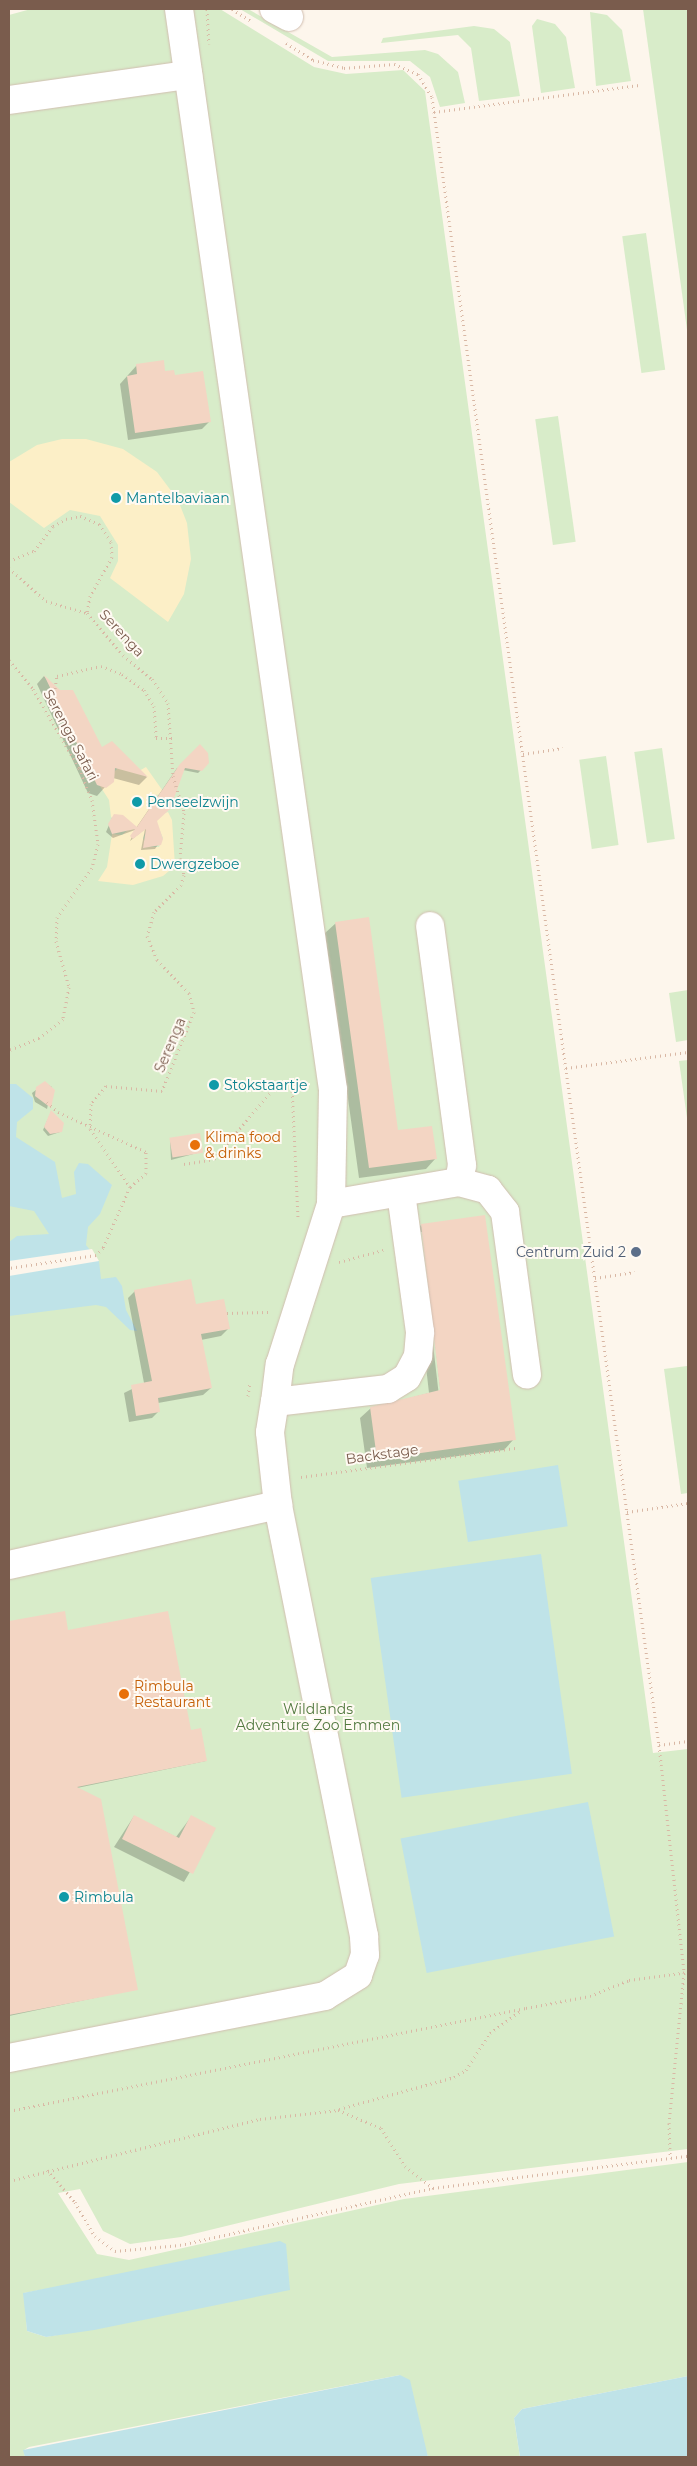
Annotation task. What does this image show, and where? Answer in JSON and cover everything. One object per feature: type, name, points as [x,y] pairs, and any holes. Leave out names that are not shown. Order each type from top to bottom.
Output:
[{"type":"lane","points":[[9,2058],[325,1996],[358,1974],[365,1955],[364,1936],[277,1492],[270,1432],[262,1404],[280,1364],[331,1204],[333,1090],[179,9]]},
{"type":"lane","points":[[9,100],[188,75]]},
{"type":"lane","points":[[430,926],[462,1165],[459,1182]]},
{"type":"lane","points":[[331,1204],[401,1194],[459,1182],[488,1190],[506,1212],[527,1375]]},
{"type":"lane","points":[[262,1404],[388,1389],[407,1377],[418,1356],[420,1332],[404,1228],[401,1194]]},
{"type":"lane","points":[[9,1564],[277,1492]]},
{"type":"path","points":[[232,9],[275,22],[313,60],[344,68],[394,64],[418,74],[432,97],[659,1745],[686,1972],[669,2124],[670,2158]]},
{"type":"path","points":[[434,112],[639,85]]},
{"type":"path","points":[[9,561],[34,551],[53,526],[66,519],[80,516],[99,524],[111,542],[112,557],[90,596],[88,612]]},
{"type":"path","name":"Serenga","points":[[9,568],[46,601],[88,612],[123,655],[152,679],[168,703],[172,738],[173,776],[184,813],[180,858],[184,874],[181,885],[154,912],[147,936],[157,960],[189,993],[194,1012],[190,1032],[162,1091],[111,1085],[101,1089],[91,1104],[89,1125]]},
{"type":"path","name":"Serenga Safari","points":[[9,660],[33,688],[79,768],[92,800],[98,844],[92,868],[57,917],[56,941],[69,987],[68,1005],[53,1030],[9,1050]]},
{"type":"path","points":[[62,738],[53,703],[57,676],[102,666],[122,674],[144,690],[154,706],[156,738],[172,738]]},
{"type":"path","points":[[523,754],[563,748]]},
{"type":"path","points":[[79,768],[89,770]]},
{"type":"path","points":[[566,1068],[688,1052]]},
{"type":"path","points":[[184,1164],[214,1159],[269,1094],[282,1083],[292,1086],[300,1208],[296,1227]]},
{"type":"path","points":[[9,1268],[96,1255],[119,1217],[130,1187],[146,1173],[146,1152],[89,1125],[47,1102]]},
{"type":"path","points":[[89,1125],[130,1187]]},
{"type":"path","points":[[330,1264],[378,1255],[404,1228]]},
{"type":"path","points":[[595,1278],[635,1272]]},
{"type":"path","points":[[267,1321],[272,1305]]},
{"type":"path","points":[[227,1313],[269,1312]]},
{"type":"path","points":[[253,1373],[262,1404]]},
{"type":"path","name":"Backstage","points":[[277,1492],[515,1448]]},
{"type":"path","points":[[627,1512],[688,1503]]},
{"type":"path","points":[[659,1745],[688,1741]]},
{"type":"path","points":[[9,2111],[590,1996],[629,1980],[686,1972]]},
{"type":"path","points":[[9,2181],[260,2118],[338,2110],[454,2077],[466,2070],[490,2032],[526,2008]]},
{"type":"path","points":[[338,2110],[381,2128],[405,2166],[433,2188]]},
{"type":"path","points":[[48,2170],[75,2202],[95,2236],[115,2251],[180,2245],[433,2188],[688,2156]]},
{"type":"green space","name":"Wildlands Adventure Zoo Emmen","points":[[31,9],[220,9],[314,67],[346,74],[403,70],[425,91],[653,1753],[688,1749],[688,2149],[399,2184],[181,2237],[130,2244],[103,2231],[80,2189],[58,2193],[97,2254],[129,2260],[404,2199],[688,2162],[688,2376],[522,2409],[514,2418],[520,2457],[428,2457],[400,2375],[29,2447],[24,2450],[25,2457],[9,2457],[9,15]],"holes":[[[117,2276],[155,2317],[46,2337],[27,2331],[24,2293]]]},
{"type":"green space","points":[[240,9],[248,9],[332,57],[425,50],[438,54],[458,72],[465,103],[440,107],[430,77],[410,61],[328,61]]},
{"type":"green space","points":[[643,9],[688,9],[688,337]]},
{"type":"green space","points":[[590,12],[607,15],[622,30],[631,81],[596,86]]},
{"type":"green space","points":[[537,19],[555,24],[566,37],[575,88],[541,93],[532,26]]},
{"type":"green space","points":[[474,26],[494,29],[510,42],[520,96],[479,101],[471,48],[458,35],[381,43],[383,38]]},
{"type":"green space","points":[[646,233],[665,370],[641,373],[622,236]]},
{"type":"green space","points":[[558,416],[576,542],[553,545],[535,419]]},
{"type":"green space","points":[[662,748],[675,839],[647,843],[634,752]]},
{"type":"green space","points":[[606,756],[619,845],[592,849],[579,760]]},
{"type":"green space","points":[[688,990],[688,1040],[676,1042],[669,993]]},
{"type":"green space","points":[[688,1060],[688,1118],[687,1118],[679,1061]]},
{"type":"green space","points":[[687,1366],[688,1493],[681,1494],[664,1369]]},
{"type":"sand","points":[[62,439],[86,439],[123,449],[157,472],[178,500],[187,523],[191,559],[184,594],[168,622],[110,578],[118,561],[118,545],[100,516],[70,510],[44,528],[9,502],[9,462],[37,445]]},
{"type":"sand","points":[[146,767],[165,794],[155,795],[151,806],[162,814],[168,812],[172,820],[175,866],[163,876],[133,885],[98,881],[107,867],[112,834],[122,835],[128,830],[111,817],[109,800],[100,786],[118,768],[139,771]],"holes":[[[146,831],[160,831],[163,838],[159,847],[147,847],[143,838]]]},
{"type":"water","points":[[9,1084],[16,1084],[33,1098],[33,1109],[17,1122],[16,1137],[55,1162],[62,1198],[76,1194],[74,1172],[79,1163],[88,1164],[112,1185],[100,1214],[88,1227],[86,1245],[99,1261],[101,1279],[116,1277],[122,1286],[126,1310],[137,1331],[130,1330],[106,1307],[96,1305],[9,1316],[9,1242],[17,1236],[49,1234],[34,1211],[9,1206]]},
{"type":"water","points":[[558,1465],[568,1526],[468,1542],[458,1481]]},
{"type":"water","points":[[541,1554],[572,1774],[402,1798],[371,1578]]},
{"type":"water","points":[[588,1802],[614,1936],[427,1973],[401,1838]]},
{"type":"water","points":[[280,2241],[286,2244],[290,2290],[94,2330],[46,2337],[27,2331],[23,2293]]},
{"type":"water","points":[[400,2375],[410,2380],[428,2457],[25,2457],[23,2450]]},
{"type":"water","points":[[688,2376],[688,2457],[520,2457],[514,2418],[522,2409]]},
{"type":"pier","points":[[92,1249],[99,1261],[9,1276],[9,1261]]},
{"type":"building","points":[[164,360],[165,371],[174,370],[175,375],[203,371],[211,422],[135,433],[127,376],[137,374],[136,364]]},
{"type":"building","points":[[44,675],[60,690],[73,690],[102,747],[112,741],[148,777],[115,768],[114,782],[106,788],[97,785]]},
{"type":"building","points":[[200,744],[208,753],[209,763],[202,771],[185,768],[170,809],[157,821],[163,839],[161,845],[143,848],[146,829],[133,839],[130,836],[135,829],[112,834],[108,824],[114,814],[123,815],[137,827],[180,764]]},
{"type":"building","points":[[369,917],[398,1130],[432,1126],[437,1159],[369,1168],[335,922]]},
{"type":"building","points":[[45,1081],[55,1090],[51,1108],[35,1096],[36,1087]]},
{"type":"building","points":[[51,1110],[64,1123],[62,1132],[50,1134],[44,1127]]},
{"type":"building","points":[[200,1133],[203,1153],[173,1158],[169,1138]]},
{"type":"building","points":[[485,1215],[516,1440],[377,1459],[370,1407],[440,1390],[421,1224]]},
{"type":"building","points":[[191,1279],[196,1304],[224,1299],[230,1329],[201,1334],[212,1388],[158,1398],[160,1412],[136,1416],[131,1385],[152,1381],[134,1290]]},
{"type":"building","name":"Rimbula","points":[[65,1611],[68,1630],[168,1611],[191,1730],[201,1728],[207,1761],[77,1787],[101,1799],[138,1990],[9,2015],[9,1621]]},
{"type":"building","points":[[134,1815],[179,1838],[191,1815],[216,1828],[193,1874],[122,1839]]},
{"type":"place","name":"Mantelbaviaan","points":[[116,498]]},
{"type":"place","name":"Penseelzwijn","points":[[137,802]]},
{"type":"place","name":"Dwergzeboe","points":[[140,864]]},
{"type":"place","name":"Stokstaartje","points":[[214,1085]]},
{"type":"place","name":"Klima food & drinks","points":[[195,1145]]},
{"type":"place","name":"Centrum Zuid 2","points":[[636,1252]]},
{"type":"place","name":"Rimbula Restaurant","points":[[124,1694]]},
{"type":"place","name":"Rimbula","points":[[64,1897]]}]
